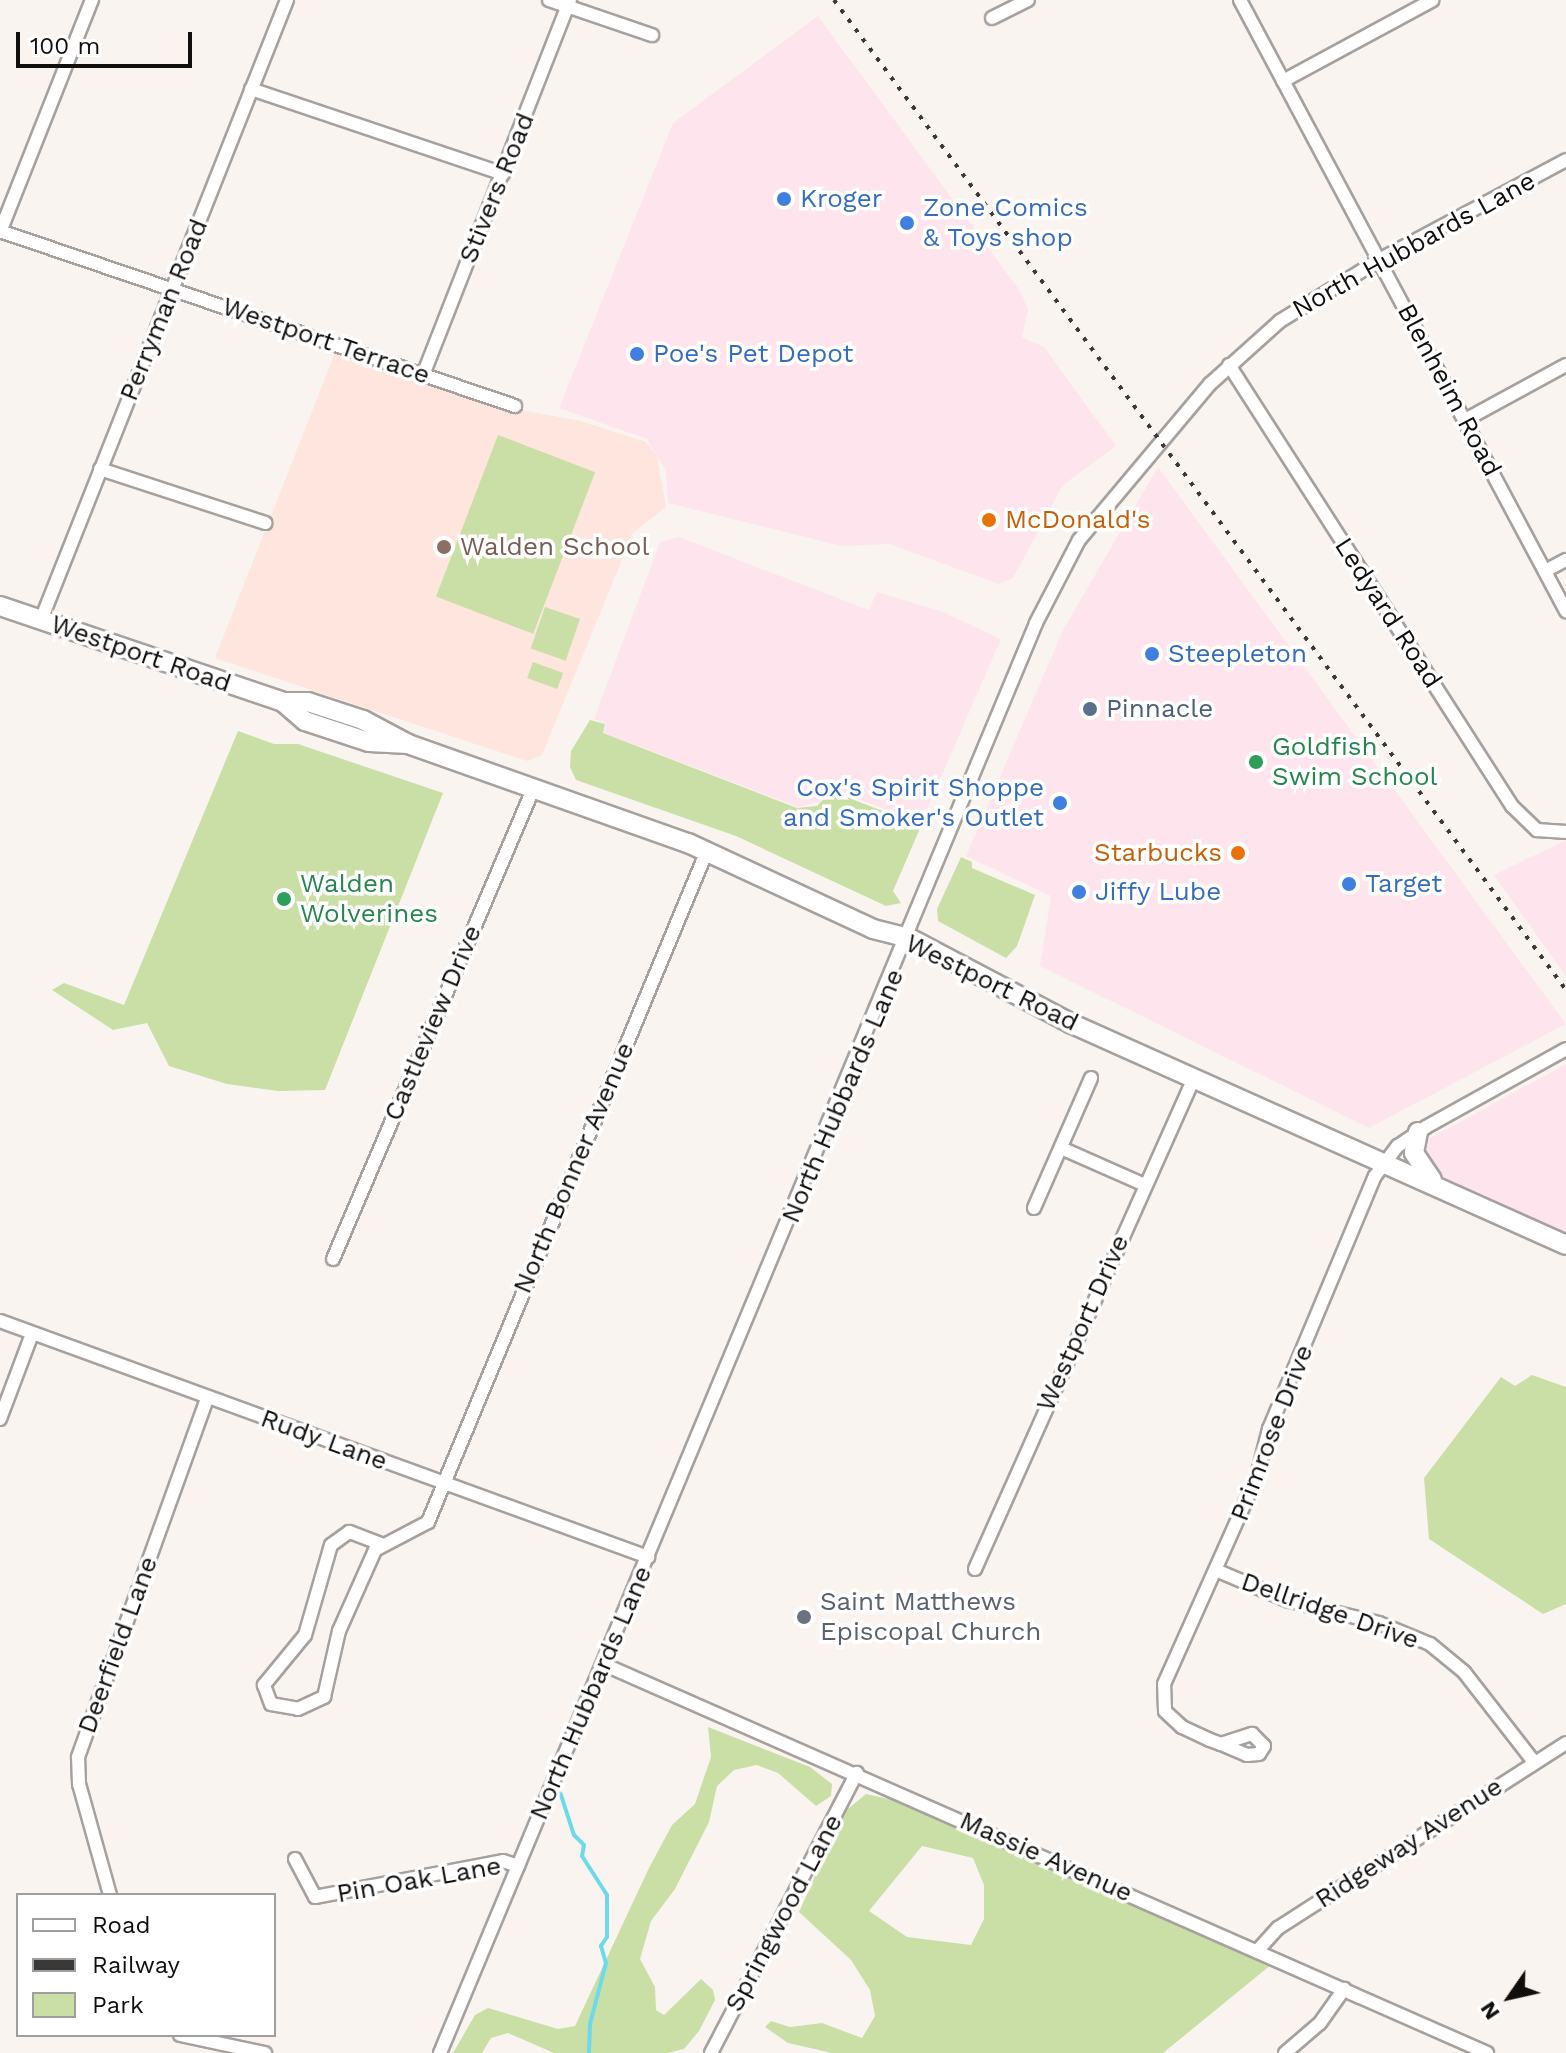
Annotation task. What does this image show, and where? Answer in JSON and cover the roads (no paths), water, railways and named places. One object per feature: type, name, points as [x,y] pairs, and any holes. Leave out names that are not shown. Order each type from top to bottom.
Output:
[{"type":"main road","name":"Westport Road","points":[[0,606],[283,702],[305,721],[369,742],[408,744],[534,787],[706,853],[873,929],[909,938],[993,985],[1194,1078],[1386,1160],[1566,1245]]},
{"type":"main road","points":[[1418,1132],[1414,1153],[1434,1182]]},
{"type":"street","points":[[0,231],[92,0]]},
{"type":"street","name":"Perryman Road","points":[[41,620],[287,0]]},
{"type":"street","points":[[549,0],[569,3],[652,35]]},
{"type":"street","points":[[992,18],[1028,0]]},
{"type":"street","name":"Blenheim Road","points":[[1240,0],[1566,611]]},
{"type":"street","points":[[1283,81],[1433,0]]},
{"type":"street","name":"Stivers Road","points":[[423,375],[569,3]]},
{"type":"street","points":[[251,89],[503,174]]},
{"type":"street","name":"North Hubbards Lane","points":[[440,2053],[909,938],[1036,623],[1073,552],[1096,515],[1229,365],[1280,321],[1379,260],[1566,160]]},
{"type":"street","name":"Westport Terrace","points":[[0,231],[515,406]]},
{"type":"street","name":"Ledyard Road","points":[[1229,365],[1519,816],[1537,830],[1566,832]]},
{"type":"street","points":[[1465,420],[1566,365]]},
{"type":"street","points":[[100,469],[265,523]]},
{"type":"street","points":[[1545,571],[1566,560]]},
{"type":"street","name":"Castleview Drive","points":[[333,1259],[534,787]]},
{"type":"street","name":"North Bonner Avenue","points":[[381,1544],[428,1522],[706,853]]},
{"type":"street","points":[[1386,1160],[1418,1132],[1566,1049]]},
{"type":"street","points":[[1034,1208],[1091,1078]]},
{"type":"street","name":"Westport Drive","points":[[975,1569],[1194,1078]]},
{"type":"street","points":[[1061,1148],[1145,1185]]},
{"type":"street","name":"Primrose Drive","points":[[1221,1744],[1171,1720],[1164,1706],[1164,1684],[1218,1571],[1257,1476],[1269,1429],[1349,1235],[1386,1160]]},
{"type":"street","name":"Rudy Lane","points":[[0,1321],[648,1557]]},
{"type":"street","points":[[0,1419],[32,1334]]},
{"type":"street","name":"Deerfield Lane","points":[[109,1893],[79,1784],[78,1757],[207,1398]]},
{"type":"street","points":[[349,1532],[381,1544],[339,1631],[324,1697],[298,1709],[271,1704],[264,1685],[305,1635],[331,1545],[349,1532]]},
{"type":"street","name":"Dellridge Drive","points":[[1218,1571],[1289,1601],[1379,1623],[1430,1644],[1464,1672],[1534,1762]]},
{"type":"street","name":"Massie Avenue","points":[[603,1664],[857,1773],[1487,2053]]},
{"type":"street","name":"Ridgeway Avenue","points":[[1258,1950],[1278,1928],[1566,1743]]},
{"type":"street","name":"Springwood Lane","points":[[711,2053],[857,1773]]},
{"type":"street","name":"Pin Oak Lane","points":[[295,1859],[312,1895],[326,1897],[503,1861],[518,1866]]},
{"type":"street","points":[[1285,2053],[1320,2023],[1344,1989]]},
{"type":"street","points":[[189,2037],[265,2053]]},
{"type":"waterway","points":[[560,1792],[574,1835],[584,1845],[582,1856],[607,1895],[607,1937],[601,1946],[606,1963],[590,2024],[589,2053]]},
{"type":"railway","points":[[834,0],[1566,990]]},
{"type":"place","name":"Kroger","points":[[784,199]]},
{"type":"place","name":"Zone Comics & Toys shop","points":[[907,223]]},
{"type":"place","name":"Poe's Pet Depot","points":[[637,354]]},
{"type":"place","name":"McDonald's","points":[[989,520]]},
{"type":"place","name":"Walden School","points":[[444,547]]},
{"type":"place","name":"Steepleton","points":[[1152,654]]},
{"type":"place","name":"Pinnacle","points":[[1090,709]]},
{"type":"place","name":"Goldfish Swim School","points":[[1256,762]]},
{"type":"place","name":"Cox's Spirit Shoppe and Smoker's Outlet","points":[[1060,803]]},
{"type":"place","name":"Starbucks","points":[[1238,853]]},
{"type":"place","name":"Target","points":[[1349,884]]},
{"type":"place","name":"Jiffy Lube","points":[[1079,892]]},
{"type":"place","name":"Walden Wolverines","points":[[284,899]]},
{"type":"place","name":"Saint Matthews Episcopal Church","points":[[804,1617]]}]
